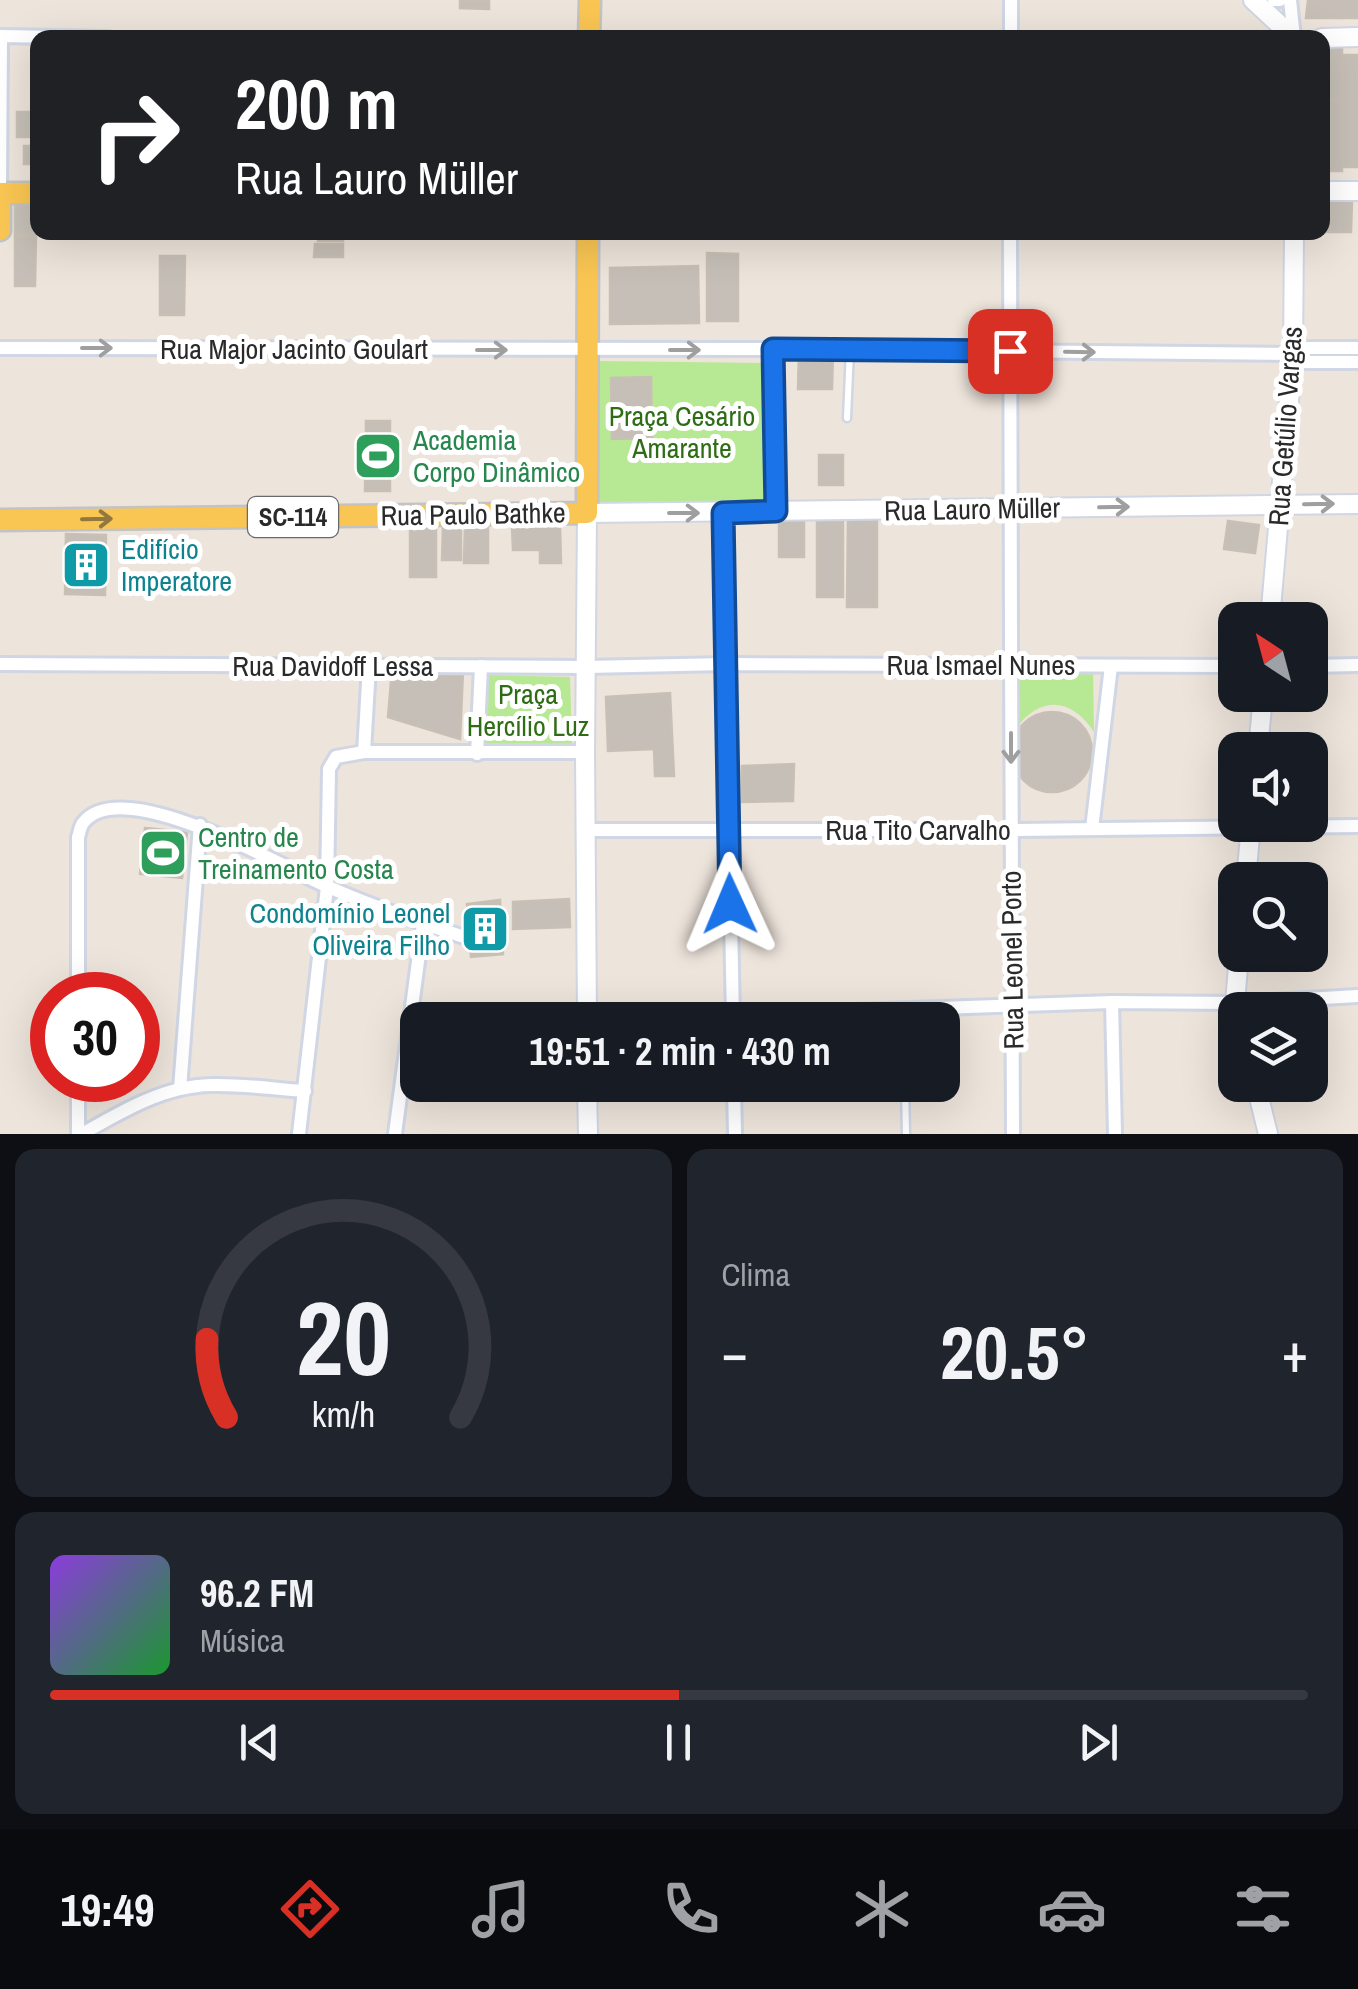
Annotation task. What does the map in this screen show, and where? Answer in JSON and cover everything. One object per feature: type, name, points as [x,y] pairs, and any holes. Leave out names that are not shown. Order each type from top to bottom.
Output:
[{"type":"main road","points":[[589,30],[590,0]]},
{"type":"main road","points":[[1253,0],[1273,4],[1289,30]]},
{"type":"main road","points":[[1330,38],[1358,37]]},
{"type":"main road","points":[[1330,191],[1358,191]]},
{"type":"main road","points":[[0,230],[0,193],[30,192]]},
{"type":"main road","points":[[587,1002],[588,240]]},
{"type":"main road","name":"Rua Getúlio Vargas","points":[[1272,602],[1293,354],[1294,240]]},
{"type":"main road","name":"Rua Lauro Müller","points":[[587,513],[1358,504]]},
{"type":"main road","name":"Rua Paulo Bathke","points":[[0,520],[587,513]]},
{"type":"main road","points":[[588,1102],[588,1134]]},
{"type":"main road","points":[[1260,1102],[1268,1134]]},
{"type":"street","points":[[1011,0],[1011,30]]},
{"type":"street","points":[[1290,0],[1293,30]]},
{"type":"street","points":[[0,193],[1,36],[30,37]]},
{"type":"street","name":"Rua Leonel Porto","points":[[1010,240],[1013,1134]]},
{"type":"street","name":"Rua Major Jacinto Goulart","points":[[0,348],[1293,354]]},
{"type":"street","points":[[1293,354],[1307,348],[1358,348]]},
{"type":"street","points":[[773,349],[776,511]]},
{"type":"street","points":[[1293,354],[1306,362],[1358,362]]},
{"type":"street","points":[[723,513],[733,1002]]},
{"type":"street","name":"Rua Davidoff Lessa","points":[[0,664],[726,664]]},
{"type":"street","name":"Rua Ismael Nunes","points":[[726,664],[1218,666]]},
{"type":"street","points":[[1328,666],[1358,665]]},
{"type":"street","points":[[364,752],[369,666]]},
{"type":"street","points":[[476,754],[481,666]]},
{"type":"street","points":[[1092,828],[1111,666]]},
{"type":"street","points":[[299,1134],[327,886],[329,769],[336,757],[364,752],[585,752]]},
{"type":"street","points":[[78,972],[78,837],[83,823],[104,809],[154,812],[200,826],[327,886],[461,936]]},
{"type":"street","points":[[180,1089],[200,826]]},
{"type":"street","name":"Rua Tito Carvalho","points":[[586,830],[1218,826]]},
{"type":"street","name":"Rua Tito Carvalho","points":[[1328,826],[1358,826]]},
{"type":"street","points":[[396,1134],[423,924]]},
{"type":"street","points":[[1328,998],[1358,996]]},
{"type":"street","points":[[1112,1002],[1115,1134]]},
{"type":"street","points":[[960,1010],[1112,1002],[1218,1005]]},
{"type":"street","points":[[79,1102],[80,1134],[132,1105],[180,1089],[210,1085],[304,1091]]},
{"type":"street","points":[[734,1102],[735,1134]]},
{"type":"lane","points":[[848,418],[850,350]]},
{"type":"lane","points":[[905,1102],[906,1134]]},
{"type":"green space","name":"Praça Cesário Amarante","points":[[598,361],[765,363],[767,501],[597,502]]},
{"type":"green space","points":[[1016,668],[1093,668],[1094,732],[1076,712],[1056,705],[1036,710],[1016,728]]},
{"type":"green space","name":"Praça Hercílio Luz","points":[[486,675],[570,677],[572,743],[484,743]]},
{"type":"building","points":[[460,0],[489,0],[489,9],[460,8]]},
{"type":"building","points":[[1308,0],[1358,0],[1358,18],[1306,18]]},
{"type":"building","points":[[1330,47],[1342,47],[1342,100],[1330,100]]},
{"type":"building","points":[[1342,55],[1358,55],[1358,167],[1342,167]]},
{"type":"building","points":[[1330,100],[1342,100],[1342,171],[1330,171]]},
{"type":"building","points":[[17,112],[30,112],[30,137],[17,137]]},
{"type":"building","points":[[24,146],[30,146],[30,164],[24,164]]},
{"type":"building","points":[[15,199],[30,199],[30,234],[15,234]]},
{"type":"building","points":[[1330,199],[1352,200],[1351,232],[1330,232]]},
{"type":"building","points":[[15,236],[30,236],[30,240],[36,240],[35,286],[15,286]]},
{"type":"building","points":[[315,244],[343,244],[343,257],[314,257]]},
{"type":"building","points":[[707,253],[738,254],[738,321],[707,321]]},
{"type":"building","points":[[160,256],[185,256],[184,315],[160,315]]},
{"type":"building","points":[[698,266],[699,323],[610,324],[610,268]]},
{"type":"building","points":[[799,352],[833,352],[832,389],[798,389]]},
{"type":"building","points":[[651,377],[652,438],[612,439],[611,378]]},
{"type":"building","name":"Academia Corpo Dinâmico","points":[[366,421],[390,421],[390,491],[365,491]]},
{"type":"building","points":[[819,455],[843,455],[843,485],[819,485]]},
{"type":"building","points":[[848,516],[877,516],[877,607],[847,607]]},
{"type":"building","points":[[779,520],[804,520],[804,557],[779,557]]},
{"type":"building","points":[[817,521],[843,521],[843,597],[817,597]]},
{"type":"building","points":[[1228,521],[1259,525],[1255,553],[1224,549]]},
{"type":"building","points":[[410,522],[436,522],[436,577],[410,577]]},
{"type":"building","points":[[465,525],[488,525],[488,563],[464,563]]},
{"type":"building","points":[[560,525],[561,563],[540,563],[540,550],[513,550],[512,526]]},
{"type":"building","points":[[461,526],[461,560],[442,560],[443,527]]},
{"type":"building","name":"Edifício Imperatore","points":[[66,534],[106,535],[105,595],[65,594]]},
{"type":"building","points":[[463,671],[460,739],[388,717],[391,681]]},
{"type":"building","points":[[670,693],[674,776],[655,776],[654,749],[608,751],[606,697]]},
{"type":"building","points":[[1044,712],[1060,712],[1074,718],[1086,730],[1092,752],[1086,774],[1074,786],[1060,792],[1044,792],[1030,786],[1018,774],[1012,760],[1012,744],[1018,730],[1030,718]]},
{"type":"building","points":[[794,764],[793,801],[742,802],[742,766]]},
{"type":"building","name":"Centro de Treinamento Costa","points":[[145,828],[187,832],[182,878],[140,874]]},
{"type":"building","points":[[569,899],[570,927],[513,929],[513,902]]},
{"type":"building","name":"Condomínio Leonel Oliveira Filho","points":[[500,900],[503,954],[471,957],[467,904]]},
{"type":"place","name":"Academia Corpo Dinâmico","points":[[378,456]]},
{"type":"place","name":"Edifício Imperatore","points":[[86,565]]},
{"type":"place","name":"Centro de Treinamento Costa","points":[[163,853]]},
{"type":"place","name":"Condomínio Leonel Oliveira Filho","points":[[485,929]]},
{"type":"route","points":[[730,904],[723,513],[776,511],[773,349],[1010,351]]}]
